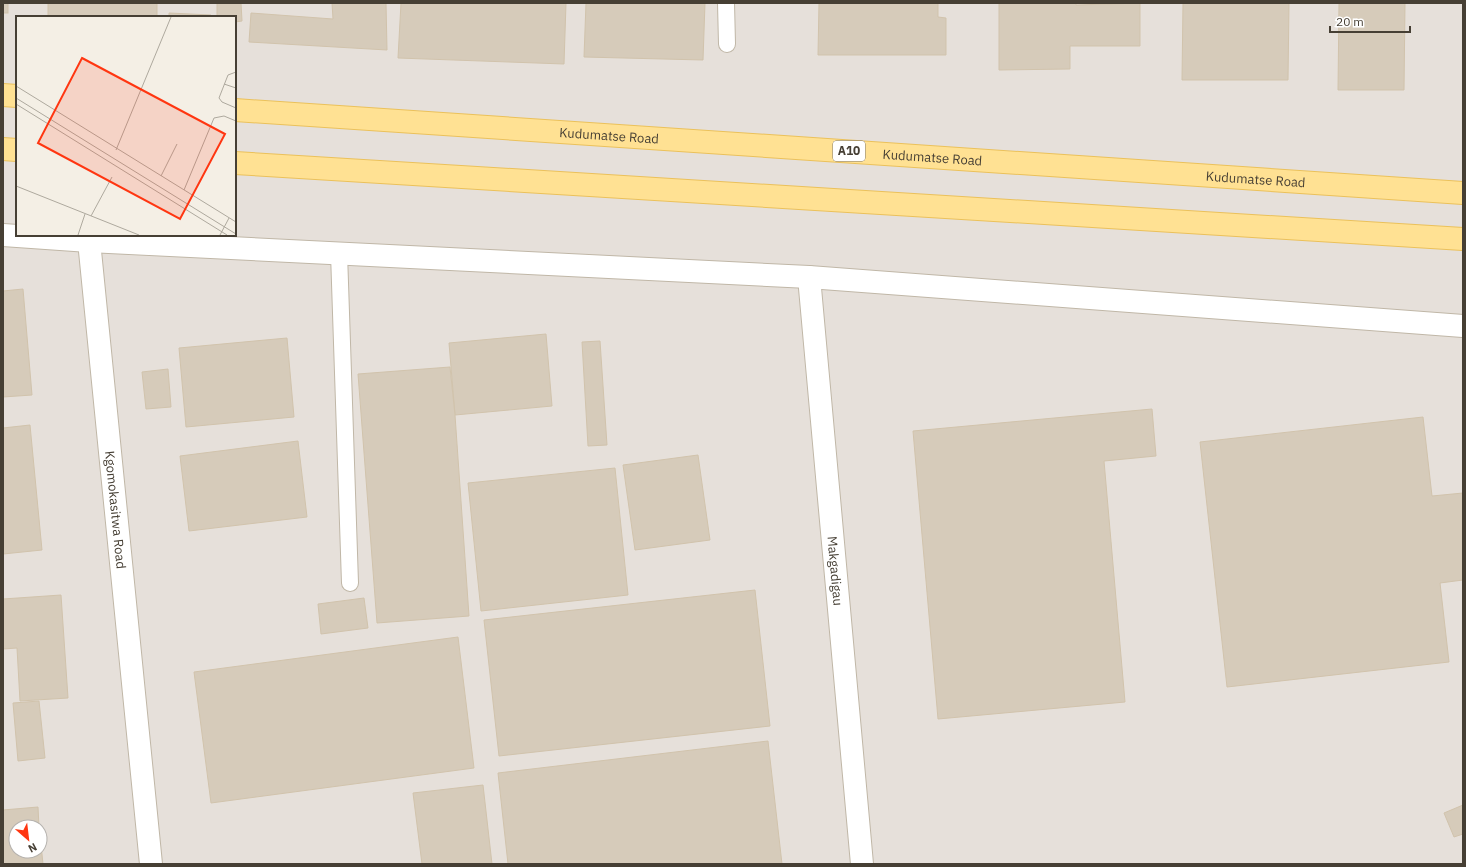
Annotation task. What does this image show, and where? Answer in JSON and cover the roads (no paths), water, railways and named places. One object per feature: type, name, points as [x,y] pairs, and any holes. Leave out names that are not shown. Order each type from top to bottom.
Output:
[{"type":"main road","points":[[3,95],[16,96]]},
{"type":"main road","name":"Kudumatse Road","points":[[236,110],[1463,193]]},
{"type":"main road","points":[[3,149],[16,150]]},
{"type":"main road","points":[[236,163],[1463,239]]},
{"type":"street","points":[[3,235],[16,236]]},
{"type":"street","points":[[17,236],[89,241],[809,277],[1463,326]]},
{"type":"street","name":"Kgomokasitwa Road","points":[[89,241],[151,864]]},
{"type":"street","name":"Makgadigau","points":[[809,277],[862,864]]},
{"type":"lane","points":[[726,3],[727,44]]},
{"type":"lane","points":[[339,253],[350,583]]}]
